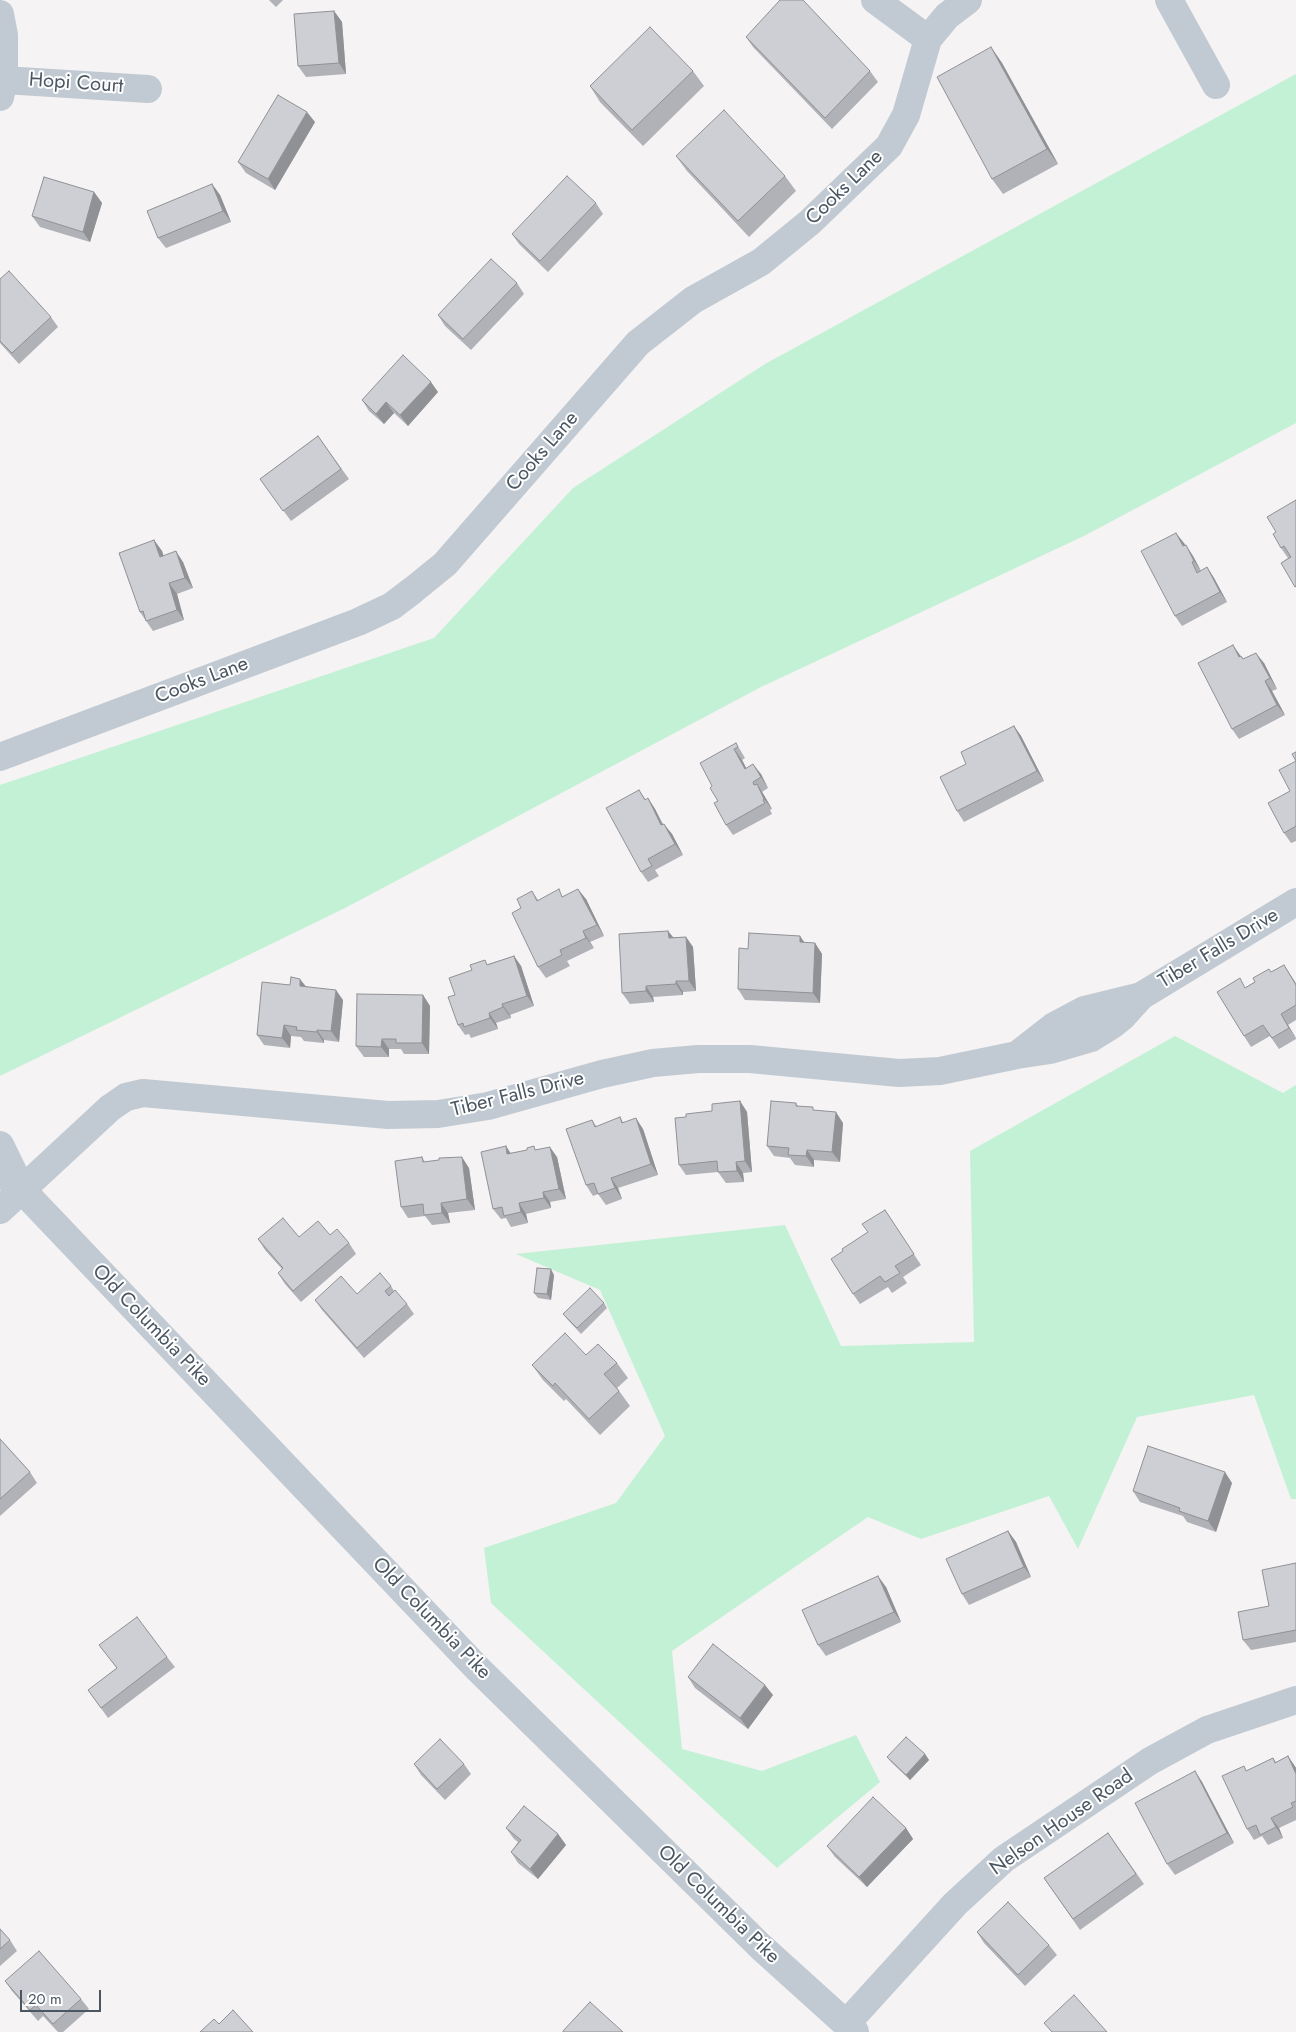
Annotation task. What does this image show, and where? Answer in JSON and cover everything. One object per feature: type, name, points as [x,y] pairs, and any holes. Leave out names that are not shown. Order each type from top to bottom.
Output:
[{"type":"street","points":[[875,0],[928,39]]},
{"type":"street","name":"Cooks Lane","points":[[0,757],[358,622],[392,606],[413,590],[445,564],[638,343],[692,300],[760,262],[810,222],[889,146],[906,115],[928,39],[947,16],[968,0]]},
{"type":"street","points":[[1169,0],[1216,85]]},
{"type":"street","points":[[0,14],[4,35],[2,88]]},
{"type":"street","name":"Hopi Court","points":[[2,88],[148,89]]},
{"type":"street","name":"Tiber Falls Drive","points":[[0,1210],[110,1108],[126,1097],[143,1093],[388,1115],[438,1114],[488,1106],[602,1074],[653,1063],[698,1059],[750,1059],[899,1073],[940,1071],[1050,1050],[1091,1038],[1122,1017],[1141,996],[1296,902]]},
{"type":"street","name":"Old Columbia Pike","points":[[0,1145],[22,1190]]},
{"type":"street","name":"Old Columbia Pike","points":[[0,1171],[22,1190],[477,1668],[746,1933],[850,2028]]},
{"type":"street","name":"Nelson House Road","points":[[850,2028],[955,1904],[1004,1859],[1158,1756],[1207,1730],[1296,1700]]},
{"type":"green space","points":[[1296,74],[1296,423],[1084,536],[761,687],[345,908],[0,1076],[0,785],[434,638],[573,488],[765,364]]},
{"type":"green space","points":[[1175,1036],[1283,1093],[1296,1085],[1296,1499],[1291,1499],[1254,1395],[1137,1417],[1078,1549],[1049,1496],[921,1539],[868,1517],[672,1651],[682,1749],[762,1771],[856,1735],[880,1782],[777,1868],[491,1603],[484,1548],[616,1503],[665,1436],[600,1290],[516,1254],[785,1225],[841,1346],[974,1342],[970,1151]]},
{"type":"building","points":[[780,0],[803,0],[870,71],[825,118],[746,37]]},
{"type":"building","points":[[334,11],[339,63],[298,66],[294,14]]},
{"type":"building","points":[[650,27],[693,71],[632,130],[590,86]]},
{"type":"building","points":[[991,47],[1047,149],[992,179],[937,77]]},
{"type":"building","points":[[278,95],[307,112],[268,179],[238,162]]},
{"type":"building","points":[[724,110],[785,176],[738,221],[676,156]]},
{"type":"building","points":[[567,176],[596,203],[540,261],[512,234]]},
{"type":"building","points":[[44,177],[94,192],[83,232],[32,216]]},
{"type":"building","points":[[212,184],[223,211],[158,238],[147,211]]},
{"type":"building","points":[[491,259],[517,283],[463,339],[438,315]]},
{"type":"building","points":[[9,271],[51,317],[12,353],[0,341],[0,279]]},
{"type":"building","points":[[403,355],[431,382],[400,415],[386,402],[376,414],[362,400]]},
{"type":"building","points":[[318,436],[341,469],[283,511],[260,479]]},
{"type":"building","points":[[1296,500],[1295,587],[1281,563],[1291,557],[1284,546],[1281,548],[1273,534],[1276,532],[1267,517]]},
{"type":"building","points":[[1176,533],[1183,546],[1186,545],[1194,561],[1192,562],[1197,573],[1207,567],[1220,592],[1175,616],[1141,551]]},
{"type":"building","points":[[154,540],[160,557],[176,551],[185,578],[169,583],[177,610],[146,621],[143,611],[140,612],[119,553]]},
{"type":"building","points":[[1233,645],[1239,657],[1241,656],[1243,659],[1256,653],[1270,678],[1265,681],[1277,705],[1232,729],[1198,663]]},
{"type":"building","points":[[1014,726],[1037,771],[957,811],[940,777],[966,764],[961,752]]},
{"type":"building","points":[[736,743],[738,747],[734,749],[745,769],[753,764],[761,777],[753,782],[754,785],[757,784],[765,803],[726,825],[714,803],[718,801],[710,788],[712,786],[700,763]]},
{"type":"building","points":[[1296,752],[1296,761],[1292,754]]},
{"type":"building","points":[[1296,761],[1296,826],[1284,833],[1268,803],[1290,791],[1279,770]]},
{"type":"building","points":[[639,790],[645,800],[648,798],[661,825],[664,824],[675,844],[648,859],[652,866],[641,872],[606,808]]},
{"type":"building","points":[[559,889],[562,897],[578,889],[597,925],[583,931],[586,938],[560,950],[562,955],[538,967],[512,913],[521,908],[517,899],[532,891],[537,901]]},
{"type":"building","points":[[668,931],[669,938],[686,937],[689,981],[676,981],[676,984],[646,986],[646,991],[622,993],[619,934]]},
{"type":"building","points":[[749,933],[800,936],[800,942],[815,943],[813,993],[738,989],[739,948],[748,949]]},
{"type":"building","points":[[514,956],[527,996],[502,1004],[503,1007],[489,1013],[490,1018],[464,1027],[463,1023],[458,1025],[448,997],[455,995],[449,978],[472,970],[470,965],[485,960],[487,965]]},
{"type":"building","points":[[1284,965],[1296,985],[1296,1005],[1281,1014],[1289,1028],[1272,1038],[1263,1025],[1244,1036],[1217,992],[1240,978],[1245,988],[1255,982],[1253,978],[1269,969],[1271,972]]},
{"type":"building","points":[[291,977],[300,979],[300,986],[336,990],[331,1031],[296,1030],[297,1027],[284,1025],[282,1038],[257,1035],[262,982],[290,985]]},
{"type":"building","points":[[357,994],[423,995],[422,1043],[396,1043],[396,1039],[382,1039],[381,1047],[356,1046]]},
{"type":"building","points":[[740,1101],[745,1161],[736,1162],[737,1171],[718,1172],[717,1161],[679,1165],[675,1118],[686,1117],[686,1114],[712,1111],[712,1104]]},
{"type":"building","points":[[771,1101],[796,1103],[796,1106],[813,1107],[813,1110],[836,1112],[832,1152],[807,1150],[806,1156],[788,1155],[789,1148],[767,1146]]},
{"type":"building","points":[[620,1117],[622,1123],[636,1118],[651,1164],[611,1178],[615,1188],[598,1194],[594,1183],[586,1185],[566,1129],[592,1120],[595,1127]]},
{"type":"building","points":[[506,1146],[507,1154],[527,1150],[527,1148],[534,1146],[535,1150],[550,1147],[559,1189],[543,1192],[544,1198],[519,1203],[521,1212],[504,1216],[502,1207],[493,1209],[481,1152]]},
{"type":"building","points":[[422,1157],[423,1162],[439,1160],[439,1158],[462,1157],[467,1199],[441,1203],[442,1213],[424,1215],[423,1204],[401,1207],[395,1161]]},
{"type":"building","points":[[885,1210],[914,1254],[895,1266],[900,1273],[885,1282],[880,1276],[853,1294],[831,1259],[843,1251],[842,1249],[868,1232],[862,1224]]},
{"type":"building","points":[[283,1218],[299,1237],[318,1221],[330,1235],[337,1229],[349,1243],[293,1291],[278,1273],[283,1268],[258,1239]]},
{"type":"building","points":[[537,1268],[551,1269],[547,1294],[534,1293]]},
{"type":"building","points":[[380,1273],[391,1286],[385,1291],[389,1296],[395,1290],[407,1304],[357,1348],[315,1300],[341,1276],[357,1294]]},
{"type":"building","points":[[590,1288],[604,1303],[577,1328],[563,1314]]},
{"type":"building","points":[[565,1333],[586,1355],[598,1344],[617,1363],[604,1374],[619,1391],[589,1419],[555,1383],[553,1386],[532,1365]]},
{"type":"building","points":[[0,1439],[30,1472],[0,1499]]},
{"type":"building","points":[[1148,1446],[1225,1472],[1208,1521],[1179,1511],[1180,1508],[1133,1491]]},
{"type":"building","points":[[1008,1531],[1024,1567],[962,1594],[946,1559]]},
{"type":"building","points":[[1296,1563],[1296,1630],[1243,1640],[1238,1612],[1269,1606],[1262,1570]]},
{"type":"building","points":[[878,1576],[894,1612],[818,1645],[802,1610]]},
{"type":"building","points":[[137,1617],[167,1657],[101,1708],[88,1690],[117,1668],[99,1645]]},
{"type":"building","points":[[713,1644],[765,1685],[740,1718],[688,1677]]},
{"type":"building","points":[[906,1737],[925,1754],[906,1775],[887,1757]]},
{"type":"building","points":[[440,1739],[464,1764],[437,1789],[414,1764]]},
{"type":"building","points":[[1288,1756],[1296,1774],[1296,1801],[1291,1803],[1293,1807],[1271,1818],[1276,1827],[1260,1835],[1256,1825],[1247,1829],[1222,1776],[1244,1766],[1246,1771],[1273,1758],[1275,1763]]},
{"type":"building","points":[[1195,1771],[1227,1833],[1167,1864],[1135,1803]]},
{"type":"building","points":[[873,1797],[906,1828],[859,1877],[827,1846]]},
{"type":"building","points":[[524,1806],[558,1834],[530,1869],[511,1852],[521,1840],[506,1828]]},
{"type":"building","points":[[1108,1833],[1136,1874],[1073,1919],[1044,1878]]},
{"type":"building","points":[[1008,1902],[1049,1945],[1018,1975],[977,1932]]},
{"type":"building","points":[[0,1929],[10,1940],[0,1949]]},
{"type":"building","points":[[39,1951],[81,1999],[53,2024],[36,2005],[30,2010],[5,1981]]},
{"type":"building","points":[[1074,1995],[1107,2032],[1052,2032],[1044,2023]]},
{"type":"building","points":[[590,2002],[623,2032],[563,2032]]},
{"type":"building","points":[[233,2010],[253,2032],[200,2032],[214,2019],[219,2024]]}]
